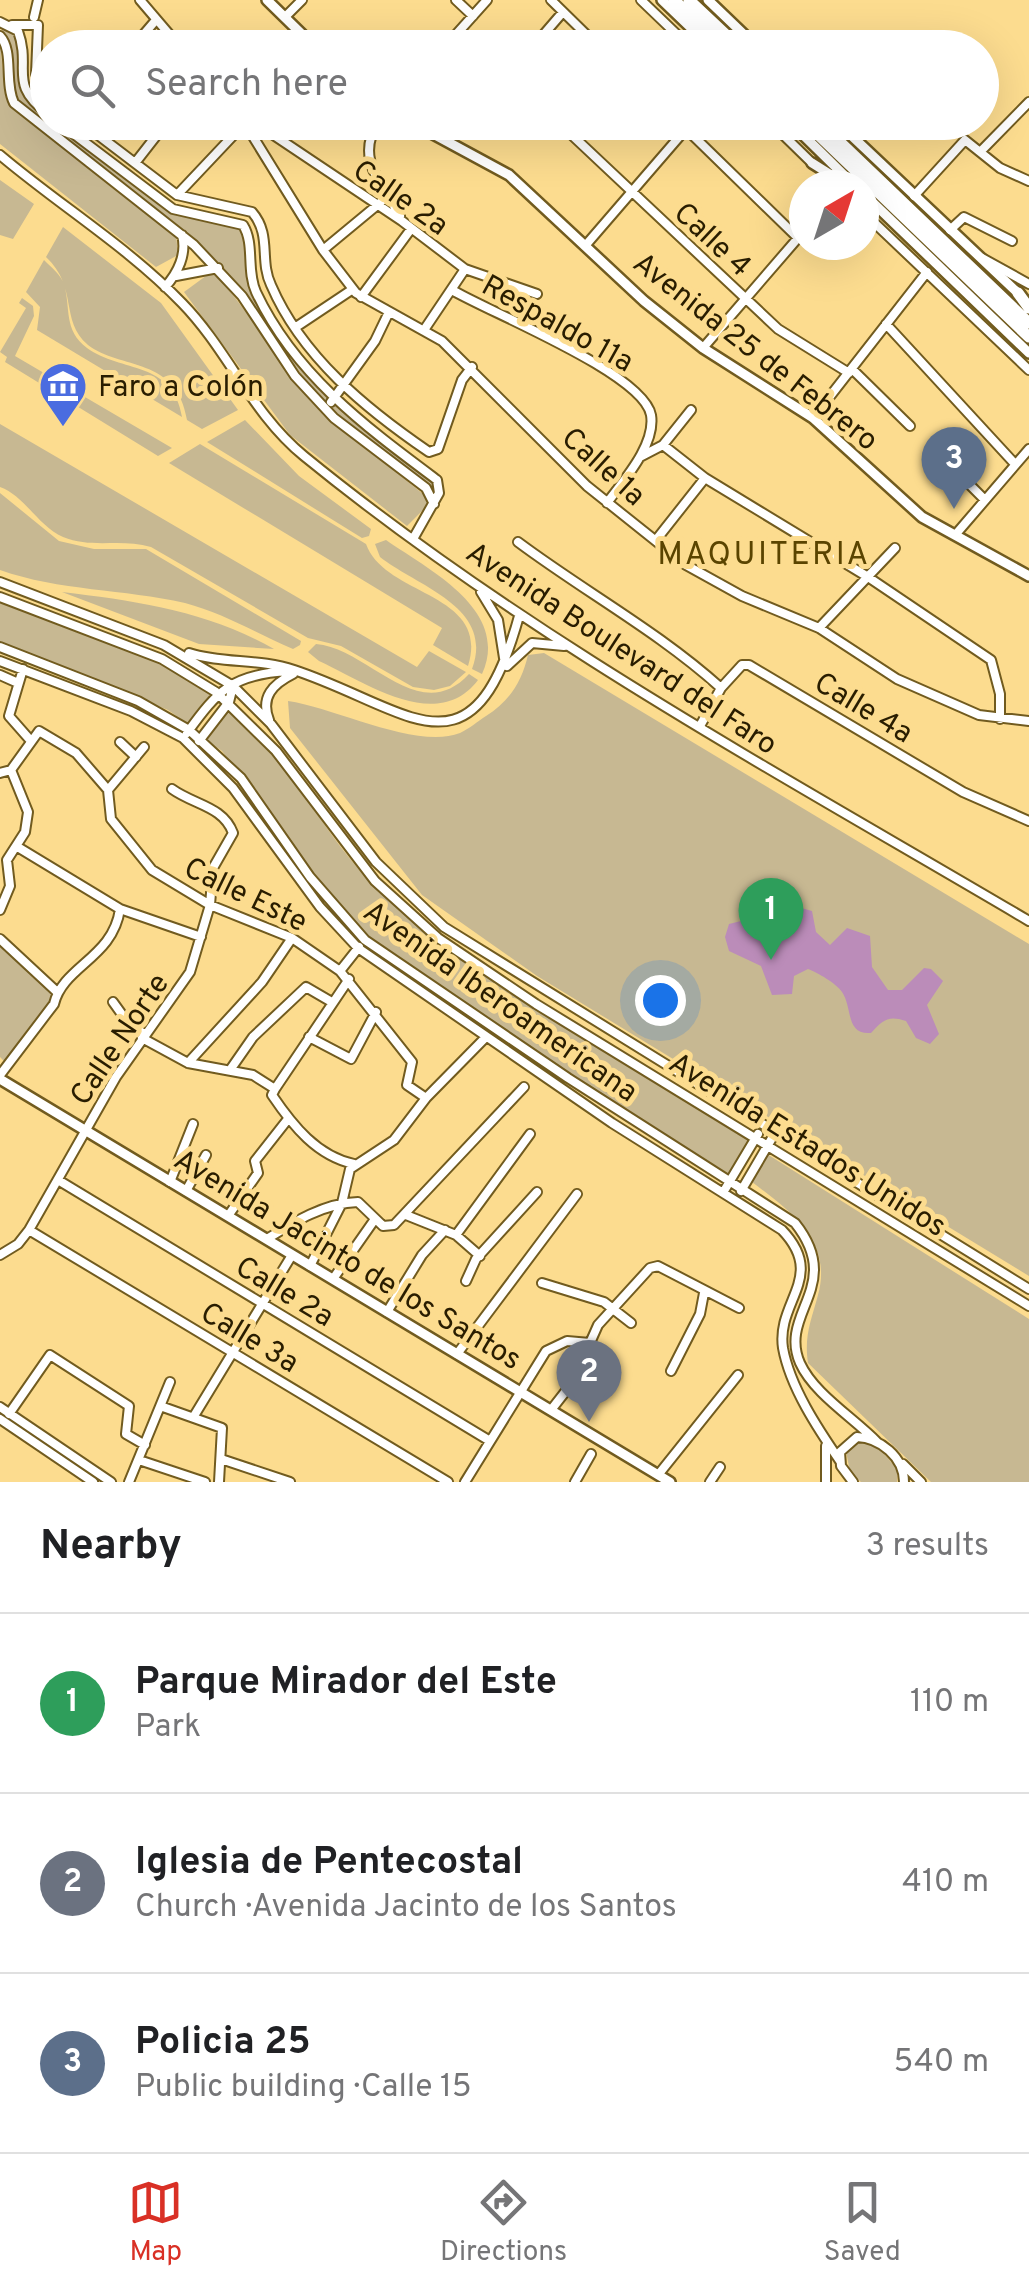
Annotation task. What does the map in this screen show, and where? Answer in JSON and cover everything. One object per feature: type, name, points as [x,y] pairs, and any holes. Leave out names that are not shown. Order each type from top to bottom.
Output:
[{"type":"highway","points":[[674,0],[706,30]]},
{"type":"highway","points":[[689,0],[721,30]]},
{"type":"highway","points":[[824,140],[1029,336]]},
{"type":"highway","points":[[839,140],[1029,323]]},
{"type":"highway","points":[[1024,288],[1029,306]]},
{"type":"main road","points":[[267,0],[299,30]]},
{"type":"main road","points":[[662,0],[693,30]]},
{"type":"main road","points":[[708,0],[739,30]]},
{"type":"main road","name":"Avenida 25 de Febrero","points":[[444,140],[509,175],[584,246],[704,348],[813,418],[922,517],[1029,576]]},
{"type":"main road","points":[[808,140],[839,170]]},
{"type":"main road","points":[[856,140],[978,256],[1024,288]]},
{"type":"main road","points":[[812,163],[823,170]]},
{"type":"main road","points":[[879,210],[1029,354]]},
{"type":"main road","name":"Avenida Jacinto de los Santos","points":[[0,1077],[670,1482]]},
{"type":"street","points":[[36,30],[38,0]]},
{"type":"street","points":[[140,0],[165,30]]},
{"type":"street","points":[[286,17],[302,0]]},
{"type":"street","points":[[456,0],[472,16]]},
{"type":"street","points":[[460,30],[486,0]]},
{"type":"street","points":[[551,0],[582,30]]},
{"type":"street","points":[[641,0],[672,30]]},
{"type":"street","points":[[548,30],[563,12]]},
{"type":"street","points":[[147,30],[156,20]]},
{"type":"street","points":[[0,22],[15,28],[36,25]]},
{"type":"street","points":[[15,28],[22,87],[30,95]]},
{"type":"street","points":[[0,36],[6,44],[3,56],[8,89],[14,103],[30,116]]},
{"type":"street","points":[[999,133],[1029,102]]},
{"type":"street","points":[[61,140],[218,268],[295,376],[325,409],[426,488],[434,504]]},
{"type":"street","points":[[81,140],[172,210],[243,225],[250,235],[249,270],[256,292],[333,399],[437,480],[439,493],[413,538]]},
{"type":"street","points":[[105,140],[177,195],[244,208],[258,219],[266,234],[268,278],[296,327],[342,387],[433,453],[447,432],[462,380],[472,367]]},
{"type":"street","points":[[134,163],[153,140]]},
{"type":"street","points":[[177,195],[229,140]]},
{"type":"street","name":"Calle 1a","points":[[255,140],[323,250],[352,289],[388,314],[424,330],[472,367],[558,459],[606,503],[702,576],[819,628],[896,678],[979,715],[1029,721]]},
{"type":"street","name":"Calle 2a","points":[[281,140],[402,221],[465,270],[538,294]]},
{"type":"street","points":[[369,140],[365,148],[402,221]]},
{"type":"street","name":"Calle 4","points":[[580,140],[630,194],[744,300],[778,329],[851,371],[910,426]]},
{"type":"street","points":[[584,246],[674,140]]},
{"type":"street","points":[[702,140],[789,223]]},
{"type":"street","points":[[788,140],[812,163]]},
{"type":"street","points":[[914,196],[960,143],[968,140],[1002,169],[1029,181]]},
{"type":"street","points":[[981,151],[992,140]]},
{"type":"street","name":"Avenida Boulevard del Faro","points":[[3,160],[165,287],[208,333],[253,403],[282,436],[518,616],[1029,921]]},
{"type":"street","points":[[323,250],[387,194]]},
{"type":"street","points":[[950,230],[964,217],[1012,242]]},
{"type":"street","points":[[879,227],[1029,370]]},
{"type":"street","points":[[361,297],[410,229]]},
{"type":"street","points":[[165,287],[176,276],[184,252],[182,235]]},
{"type":"street","points":[[704,348],[789,248]]},
{"type":"street","points":[[176,276],[218,268]]},
{"type":"street","points":[[424,330],[465,270]]},
{"type":"street","points":[[813,418],[926,272]]},
{"type":"street","points":[[296,327],[352,289]]},
{"type":"street","name":"Respaldo 11a","points":[[452,290],[558,342],[630,387],[651,412],[640,457],[606,503]]},
{"type":"street","points":[[325,409],[388,314]]},
{"type":"street","points":[[886,324],[1015,464]]},
{"type":"street","points":[[640,457],[664,445],[691,410]]},
{"type":"street","points":[[664,445],[705,478],[868,577],[991,660],[999,683],[1000,719]]},
{"type":"street","points":[[956,534],[1029,449]]},
{"type":"street","points":[[949,464],[985,500]]},
{"type":"street","points":[[656,540],[705,478]]},
{"type":"street","points":[[518,542],[579,588],[668,644],[722,688],[700,726]]},
{"type":"street","points":[[819,628],[894,548]]},
{"type":"street","name":"Avenida Estados Unidos","points":[[0,582],[164,645],[233,686],[271,724],[376,862],[422,908],[544,992],[1029,1288]]},
{"type":"street","points":[[476,584],[498,620],[504,669]]},
{"type":"street","name":"Avenida Estados Unidos","points":[[0,597],[162,659],[216,692],[276,751],[375,881],[438,938],[536,1004],[1029,1306]]},
{"type":"street","points":[[504,669],[518,616]]},
{"type":"street","points":[[164,645],[204,658],[266,661],[397,715],[444,720],[472,710],[486,699],[504,669],[532,643],[568,647]]},
{"type":"street","name":"Avenida Iberoamericana","points":[[0,648],[138,701],[186,734],[241,778],[310,877],[365,940],[568,1078],[786,1215],[806,1239],[815,1275],[797,1329],[798,1358],[814,1383],[877,1442]]},
{"type":"street","name":"Avenida Iberoamericana","points":[[0,660],[186,734]]},
{"type":"street","name":"Calle 4a","points":[[722,688],[738,668],[749,665],[963,792],[1029,821]]},
{"type":"street","points":[[0,772],[12,770],[31,741],[9,716],[23,670]]},
{"type":"street","points":[[186,734],[216,692],[263,674],[298,671]]},
{"type":"street","points":[[271,724],[265,701],[281,680],[298,671]]},
{"type":"street","points":[[0,676],[18,683]]},
{"type":"street","points":[[198,743],[228,702],[233,686]]},
{"type":"street","name":"Calle Este","points":[[31,741],[40,732],[76,754],[108,790],[111,819],[150,870],[210,905],[292,938],[340,971],[412,1062],[407,1085],[426,1098]]},
{"type":"street","points":[[120,742],[136,757]]},
{"type":"street","name":"Avenida Iberoamericana","points":[[198,743],[358,948],[612,1124],[782,1230],[797,1251],[801,1280],[784,1323],[782,1344],[788,1367],[844,1472]]},
{"type":"street","points":[[108,790],[144,747]]},
{"type":"street","points":[[0,910],[10,884],[7,860],[24,832],[29,807],[12,770]]},
{"type":"street","name":"Calle Norte","points":[[0,1255],[18,1244],[29,1230],[144,1036],[190,972],[210,905],[213,868],[232,829],[218,812],[190,802],[172,789]]},
{"type":"street","points":[[16,846],[120,909],[201,937]]},
{"type":"street","points":[[0,1077],[54,1004],[56,991],[96,957],[116,928],[120,909]]},
{"type":"street","points":[[188,1063],[262,982],[292,938]]},
{"type":"street","points":[[0,939],[56,991]]},
{"type":"street","points":[[340,971],[365,940]]},
{"type":"street","points":[[348,979],[330,1000],[272,1095],[288,1118],[326,1154],[354,1164],[373,1158],[396,1138],[426,1098],[486,1037]]},
{"type":"street","points":[[230,1070],[253,1037],[306,988],[330,1000]]},
{"type":"street","points":[[536,1004],[544,992]]},
{"type":"street","points":[[113,1002],[144,1036],[188,1063],[256,1076],[275,1089]]},
{"type":"street","points":[[309,1037],[351,1059],[376,1012]]},
{"type":"street","points":[[267,1240],[298,1219],[342,1202],[358,1202],[388,1228],[406,1215],[524,1087]]},
{"type":"street","points":[[228,1216],[258,1172],[255,1161],[288,1118]]},
{"type":"street","points":[[170,1182],[193,1124]]},
{"type":"street","points":[[724,1192],[763,1126]]},
{"type":"street","points":[[736,1199],[775,1133]]},
{"type":"street","points":[[456,1235],[530,1134]]},
{"type":"street","points":[[186,1191],[206,1156]]},
{"type":"street","points":[[310,1266],[342,1202],[354,1164]]},
{"type":"street","name":"Calle 2a","points":[[58,1180],[490,1441]]},
{"type":"street","points":[[466,1281],[480,1256],[537,1192]]},
{"type":"street","points":[[457,1354],[577,1194]]},
{"type":"street","points":[[406,1215],[456,1235],[480,1256]]},
{"type":"street","points":[[333,1279],[375,1220]]},
{"type":"street","name":"Calle 3a","points":[[29,1230],[448,1482]]},
{"type":"street","points":[[387,1312],[422,1255],[444,1230]]},
{"type":"street","points":[[194,1416],[292,1255]]},
{"type":"street","points":[[465,1482],[546,1351],[567,1340],[590,1343],[614,1308],[654,1266],[739,1308]]},
{"type":"street","points":[[542,1283],[614,1308],[631,1323]]},
{"type":"street","points":[[671,1371],[700,1314],[704,1294]]},
{"type":"street","points":[[4,1416],[50,1355],[129,1406],[126,1434],[146,1445]]},
{"type":"street","points":[[658,1475],[738,1375]]},
{"type":"street","points":[[551,1410],[576,1378]]},
{"type":"street","points":[[129,1482],[163,1407],[170,1382]]},
{"type":"street","points":[[0,1407],[4,1416],[93,1482]]},
{"type":"street","points":[[163,1407],[222,1428],[219,1482]]},
{"type":"street","points":[[4,1416],[110,1482]]},
{"type":"street","points":[[823,1436],[829,1464],[826,1482]]},
{"type":"street","points":[[840,1461],[849,1440],[864,1437],[877,1442],[921,1482]]},
{"type":"street","points":[[575,1482],[591,1454]]},
{"type":"street","points":[[896,1457],[904,1482]]},
{"type":"street","points":[[222,1459],[290,1482]]},
{"type":"street","points":[[139,1460],[204,1482]]},
{"type":"street","points":[[710,1482],[720,1468]]},
{"type":"street","points":[[840,1482],[844,1472],[853,1482]]},
{"type":"shaded area","points":[[0,24],[12,26],[18,40],[21,82],[30,99],[30,113],[14,100],[8,44]]},
{"type":"shaded area","points":[[0,42],[5,91],[14,107],[30,120],[30,140],[56,140],[176,234],[178,255],[156,267],[0,144]]},
{"type":"shaded area","points":[[63,140],[78,140],[157,201],[242,226],[248,237],[256,295],[317,384],[434,481],[433,485],[429,488],[334,417],[219,266]]},
{"type":"shaded area","points":[[0,180],[34,204],[13,239],[0,235]]},
{"type":"shaded area","points":[[63,227],[161,303],[238,410],[202,429],[187,420],[181,399],[160,375],[88,345],[74,325],[62,280],[46,257]]},
{"type":"shaded area","points":[[44,260],[63,281],[71,326],[79,341],[100,356],[157,377],[177,399],[182,417],[37,330],[40,307],[26,292]]},
{"type":"shaded area","points":[[214,270],[322,412],[428,498],[426,507],[407,526],[290,435],[184,292]]},
{"type":"shaded area","points":[[22,298],[33,306],[34,316],[15,356],[172,448],[158,456],[5,362],[7,357],[0,352],[26,308],[19,303]]},
{"type":"shaded area","points":[[245,420],[299,476],[371,529],[369,536],[362,538],[207,442]]},
{"type":"shaded area","points":[[0,424],[417,667],[429,651],[466,672],[450,686],[434,690],[413,687],[341,646],[308,638],[151,547],[63,537],[0,487]]},
{"type":"shaded area","points":[[200,444],[366,544],[393,575],[451,609],[464,623],[471,642],[468,666],[433,645],[442,628],[169,463]]},
{"type":"shaded area","points":[[0,493],[59,541],[94,549],[146,549],[301,641],[300,645],[293,649],[185,603],[45,582],[0,570]]},
{"type":"shaded area","points":[[386,540],[443,579],[476,611],[485,630],[488,651],[482,674],[472,669],[476,648],[473,630],[463,614],[432,589],[380,557],[375,544]]},
{"type":"shaded area","points":[[62,592],[144,604],[197,617],[274,649],[199,644]]},
{"type":"shaded area","points":[[0,600],[172,666],[211,694],[189,725],[168,710],[0,644]]},
{"type":"shaded area","points":[[316,644],[355,658],[412,689],[431,693],[450,688],[469,674],[478,680],[461,696],[442,703],[400,699],[319,661],[308,652]]},
{"type":"shaded area","points":[[544,653],[1029,944],[1029,1276],[537,976],[422,895],[290,728],[288,701],[399,732],[442,737],[460,733],[508,697],[528,655]]},
{"type":"shaded area","points":[[229,709],[271,752],[363,874],[424,931],[561,1026],[752,1139],[729,1174],[540,1056],[367,937],[315,878],[222,751],[205,739]]},
{"type":"shaded area","points":[[798,907],[812,911],[816,932],[830,945],[847,928],[870,936],[872,967],[888,990],[902,990],[924,968],[931,969],[943,981],[927,1005],[939,1034],[930,1044],[916,1038],[906,1021],[900,1019],[886,1020],[871,1033],[857,1030],[842,992],[808,969],[794,976],[792,994],[772,995],[761,966],[729,951],[725,937],[729,924],[753,918],[776,936]]},
{"type":"shaded area","points":[[0,945],[54,994],[53,1005],[5,1062],[0,1057]]},
{"type":"shaded area","points":[[767,1154],[1029,1319],[1029,1482],[931,1482],[808,1363],[808,1336],[821,1276],[819,1259],[814,1243],[794,1216],[752,1182]]},
{"type":"shaded area","points":[[863,1440],[880,1449],[898,1470],[897,1482],[861,1482],[850,1472],[846,1451]]},
{"type":"place","name":"Faro a Colón","points":[[63,428]]},
{"type":"place","name":"Policia 25","points":[[954,509]]},
{"type":"place","name":"Parque Mirador del Este","points":[[771,960]]},
{"type":"place","name":"Iglesia de Pentecostal","points":[[589,1422]]},
{"type":"district","name":"MAQUITERIA","points":[[764,553]]}]
